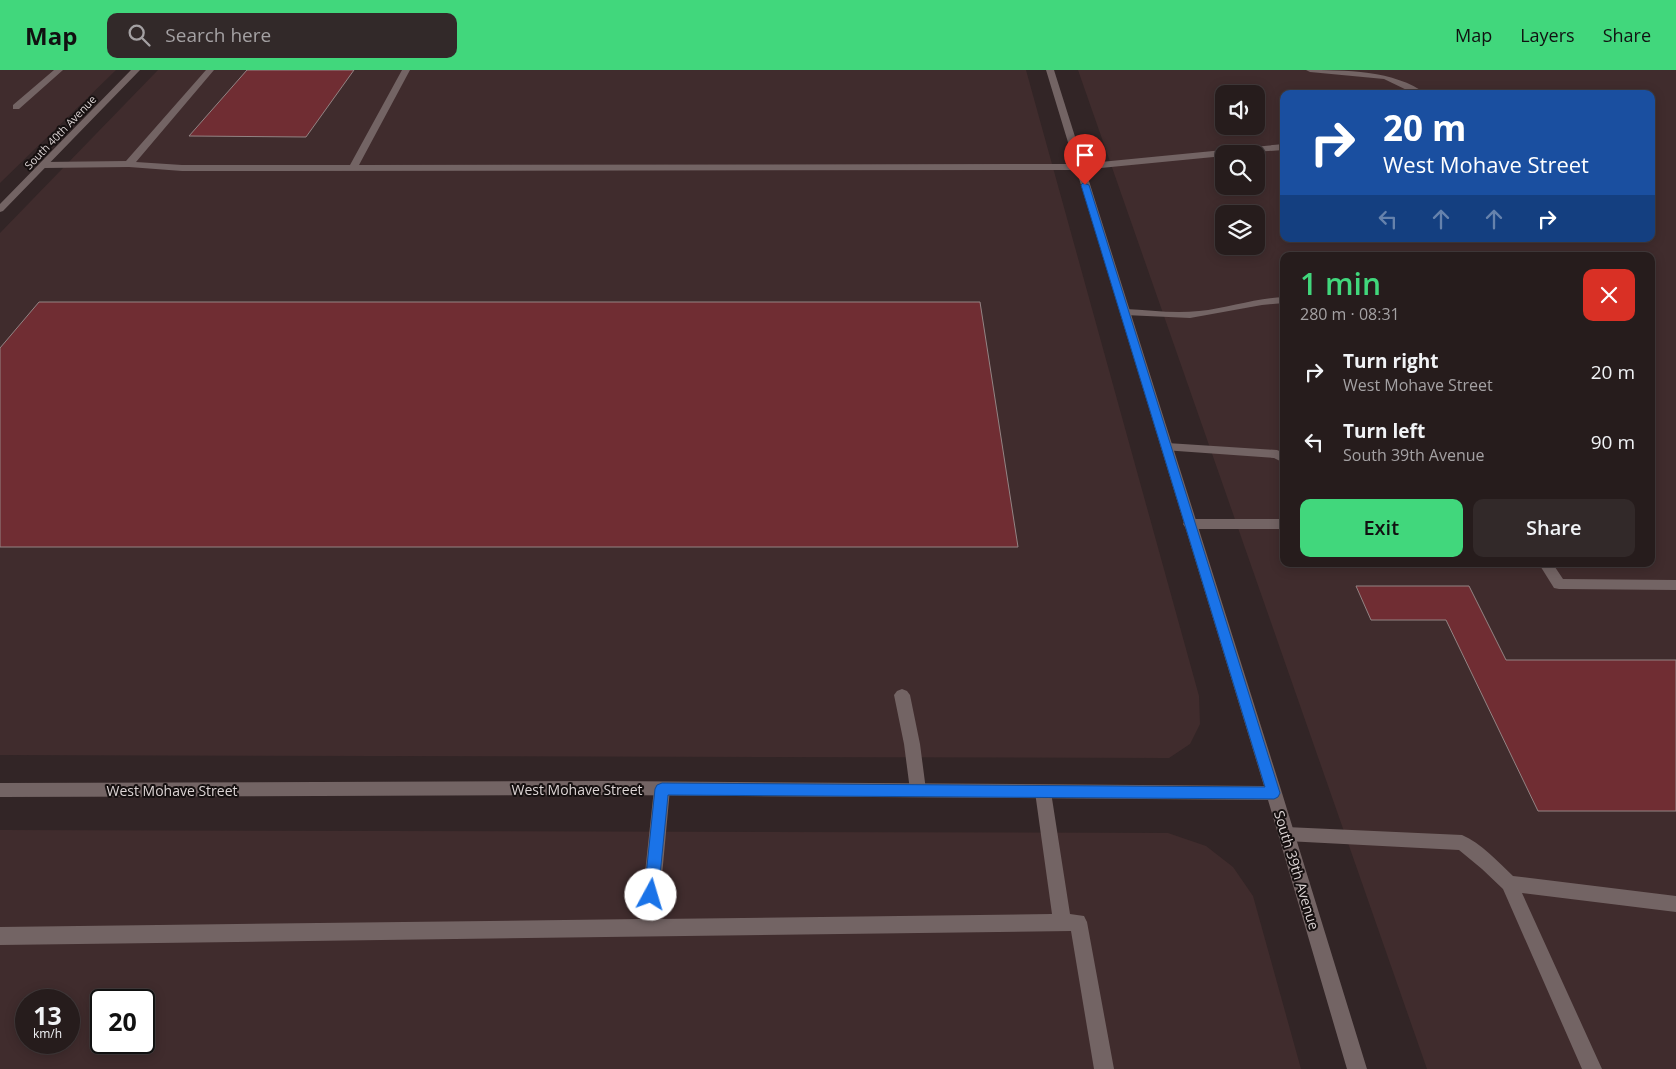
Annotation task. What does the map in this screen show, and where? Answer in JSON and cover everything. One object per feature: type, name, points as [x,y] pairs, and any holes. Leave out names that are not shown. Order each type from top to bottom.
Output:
[{"type":"street","points":[[16,107],[59,70]]},
{"type":"street","name":"South 40th Avenue","points":[[0,209],[136,70]]},
{"type":"street","points":[[129,164],[210,70]]},
{"type":"street","points":[[352,168],[406,70]]},
{"type":"street","name":"South 39th Avenue","points":[[1050,70],[1274,793],[1356,1069]]},
{"type":"street","points":[[1310,70],[1386,76],[1414,90]]},
{"type":"street","points":[[44,165],[129,164],[182,168],[1080,167],[1280,147]]},
{"type":"street","points":[[1124,312],[1198,314],[1242,304],[1280,300]]},
{"type":"street","points":[[1167,447],[1277,454],[1280,456]]},
{"type":"street","points":[[1190,524],[1280,524]]},
{"type":"street","points":[[1548,567],[1559,584],[1676,585]]},
{"type":"street","points":[[902,695],[912,744],[918,790]]},
{"type":"street","points":[[648,928],[662,789]]},
{"type":"street","name":"West Mohave Street","points":[[0,790],[662,789],[1274,793]]},
{"type":"street","points":[[1043,792],[1062,922]]},
{"type":"street","points":[[1286,834],[1462,843],[1488,863],[1509,884],[1592,1069]]},
{"type":"street","points":[[1509,884],[1676,904]]},
{"type":"street","points":[[0,936],[1078,922],[1104,1069]]},
{"type":"shaded area","points":[[0,70],[116,70],[0,183]]},
{"type":"shaded area","points":[[158,70],[1026,70],[1199,696],[1200,724],[1190,744],[1169,758],[0,755],[0,233]]},
{"type":"shaded area","points":[[1078,70],[1676,70],[1676,1069],[1427,1069]]},
{"type":"shaded area","points":[[0,830],[1168,833],[1206,846],[1233,867],[1253,896],[1301,1069],[0,1069]]},
{"type":"building","points":[[247,70],[354,70],[306,137],[189,136]]},
{"type":"building","points":[[39,302],[980,302],[1018,547],[0,547],[0,348]]},
{"type":"building","points":[[1356,586],[1469,586],[1506,660],[1676,660],[1676,811],[1538,811],[1446,620],[1371,620]]},
{"type":"route","points":[[651,895],[662,789],[1274,793],[1085,185]]}]
